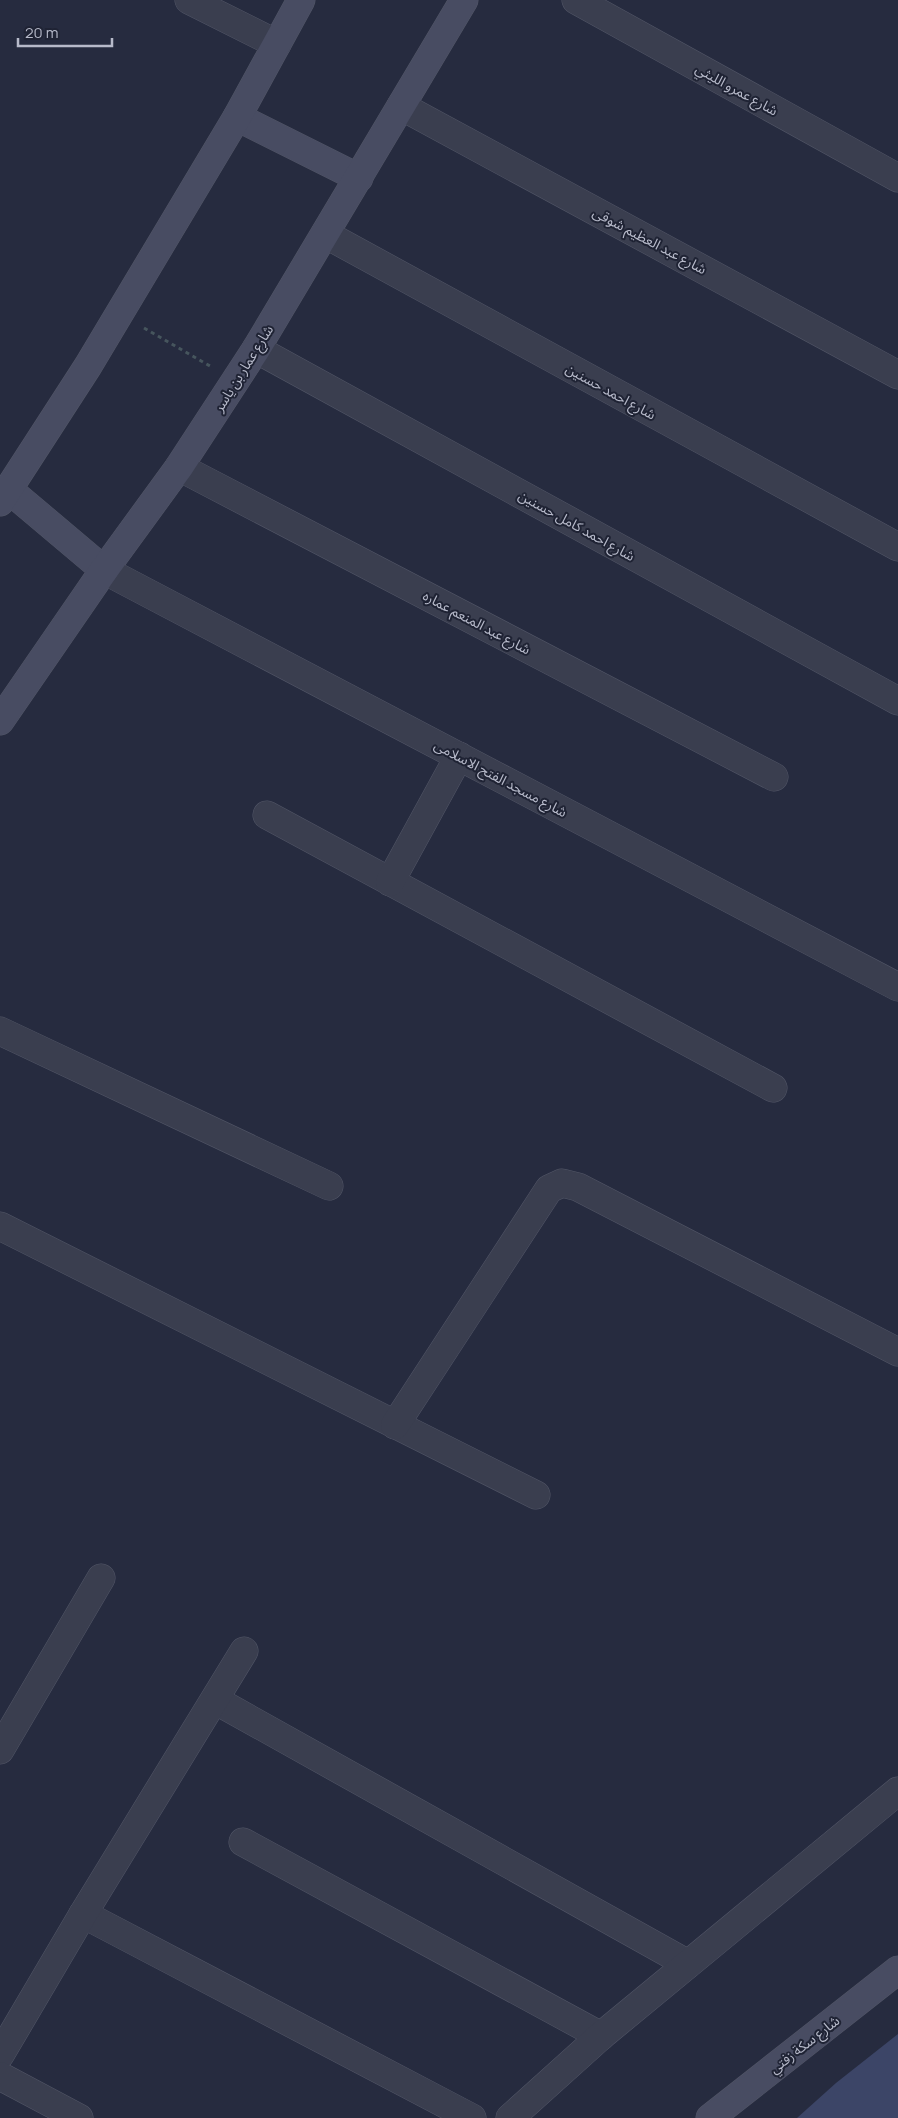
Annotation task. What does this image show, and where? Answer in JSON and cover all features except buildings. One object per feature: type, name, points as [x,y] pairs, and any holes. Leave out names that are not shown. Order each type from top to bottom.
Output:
[{"type":"street","points":[[189,0],[277,44]]},
{"type":"street","points":[[104,570],[3,491],[88,366],[237,117],[301,0]]},
{"type":"street","name":"شارع عمار بن ياسر","points":[[0,722],[104,570],[179,467],[256,349],[464,0]]},
{"type":"street","name":"شارع عمرو الليثي","points":[[576,0],[898,178]]},
{"type":"street","name":"شارع عبد العظيم شوقى","points":[[401,106],[898,375]]},
{"type":"street","points":[[237,117],[359,178]]},
{"type":"street","name":"شارع احمد حسنين","points":[[325,234],[898,547]]},
{"type":"street","name":"شارع احمد كامل حسنين","points":[[256,349],[898,701]]},
{"type":"street","name":"شارع عبد المنعم عماره","points":[[179,467],[774,777]]},
{"type":"street","name":"شارع مسجد الفتح الاسلامى","points":[[104,570],[898,987]]},
{"type":"street","points":[[390,882],[459,756]]},
{"type":"street","points":[[267,815],[773,1088]]},
{"type":"street","points":[[0,1031],[329,1186]]},
{"type":"street","points":[[395,1425],[549,1189],[562,1183],[578,1186],[898,1352]]},
{"type":"street","points":[[0,1226],[536,1495]]},
{"type":"street","points":[[0,1750],[101,1578]]},
{"type":"street","points":[[0,2055],[83,1914],[216,1700],[244,1650]]},
{"type":"street","points":[[216,1700],[688,1964]]},
{"type":"street","points":[[510,2118],[601,2036],[898,1791]]},
{"type":"street","points":[[242,1842],[601,2036]]},
{"type":"street","points":[[83,1914],[472,2118]]},
{"type":"street","name":"شارع سكة زفتي","points":[[710,2118],[898,1970]]},
{"type":"street","points":[[0,2076],[79,2118]]},
{"type":"path","points":[[119,314],[236,380]]},
{"type":"water","points":[[898,2034],[898,2118],[797,2118],[836,2083]]}]
